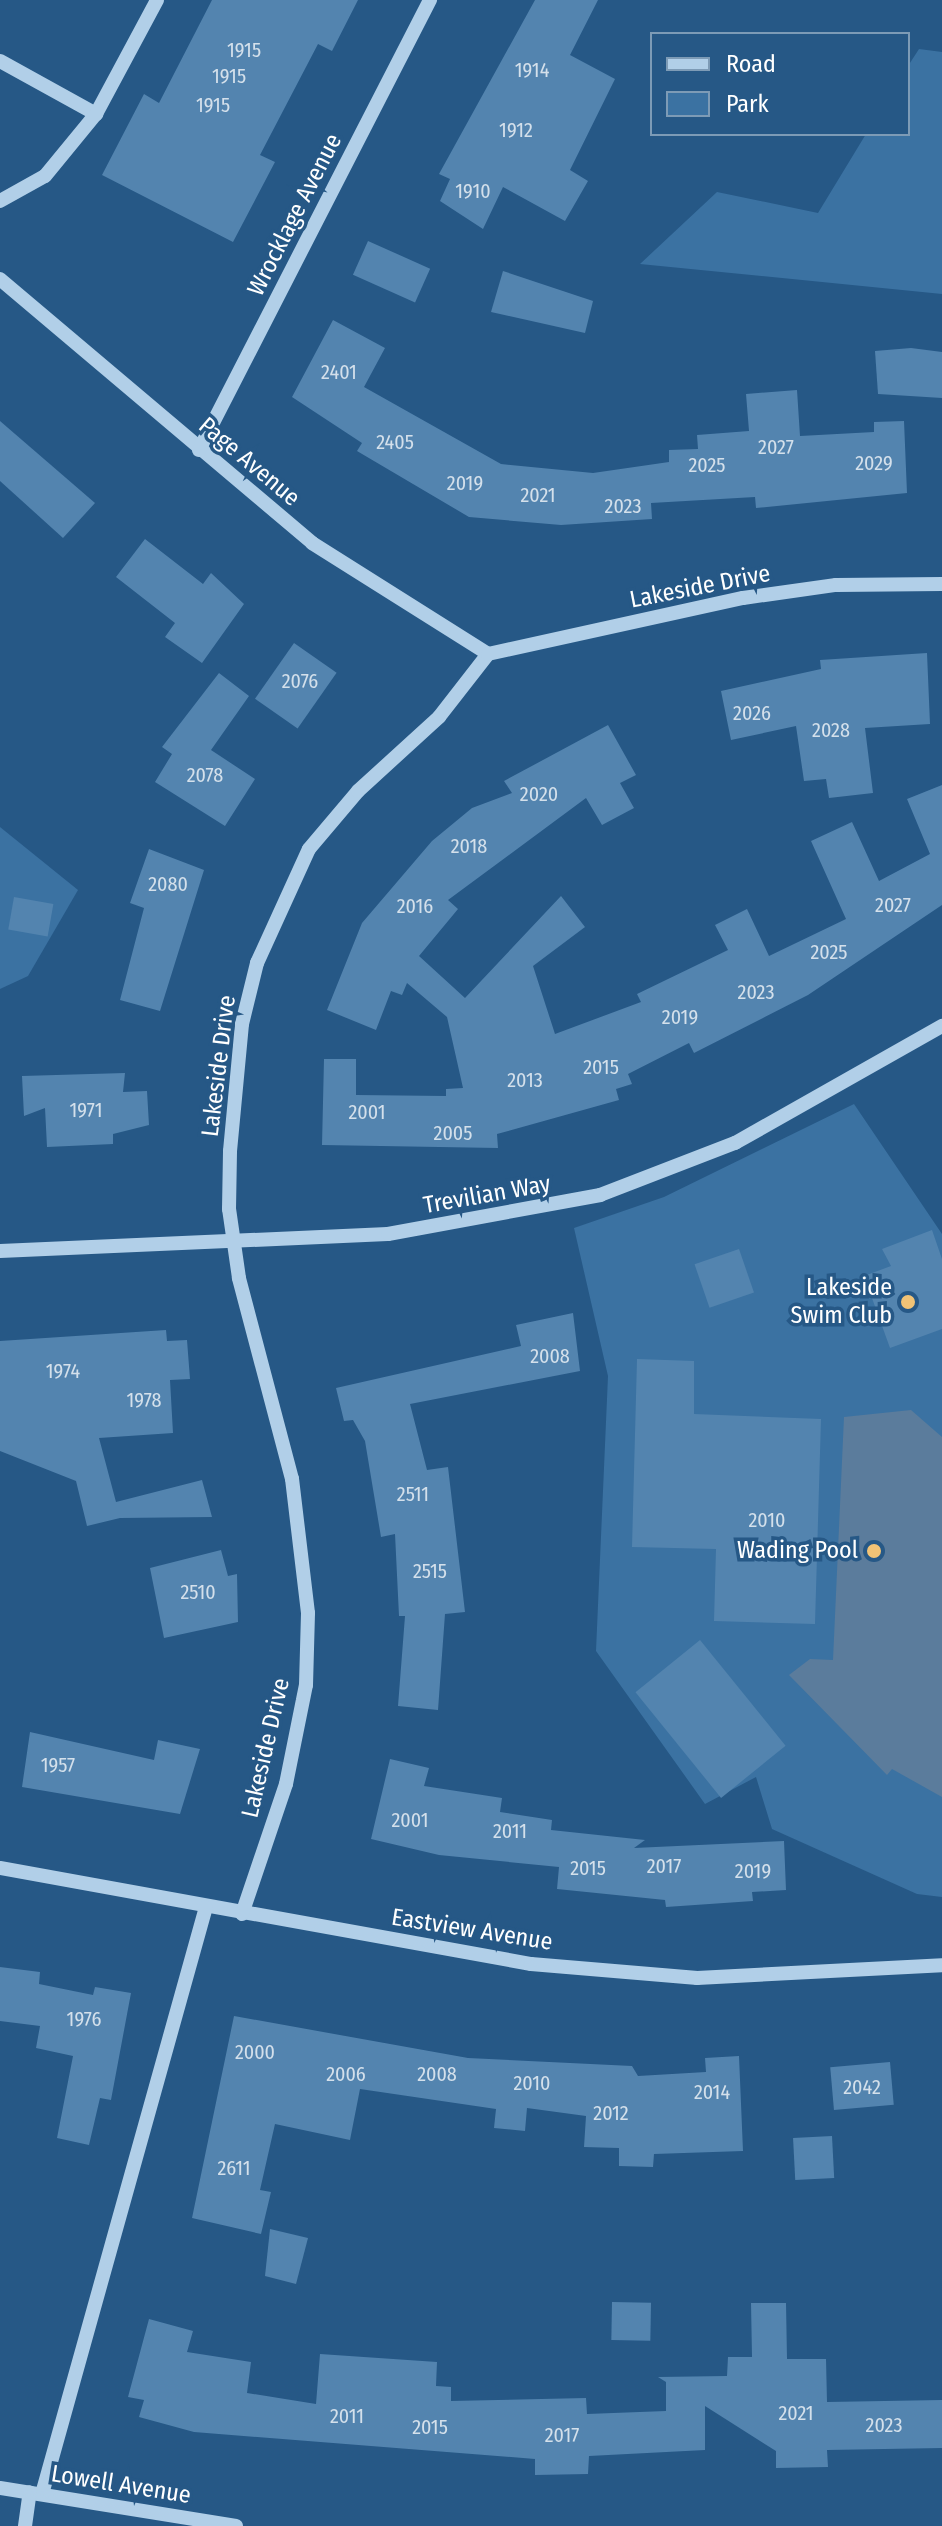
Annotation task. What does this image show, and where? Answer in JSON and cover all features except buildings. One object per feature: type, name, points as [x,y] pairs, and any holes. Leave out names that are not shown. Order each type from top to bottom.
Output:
[{"type":"street","points":[[0,201],[45,176],[96,114],[157,0]]},
{"type":"street","name":"Wrocklage Avenue","points":[[199,450],[430,0]]},
{"type":"street","points":[[0,61],[96,114]]},
{"type":"street","name":"Page Avenue","points":[[0,279],[312,543],[488,654]]},
{"type":"street","name":"Lakeside Drive","points":[[242,1914],[286,1784],[306,1685],[308,1613],[292,1479],[234,1241],[230,1151],[242,1024],[277,912],[309,849],[358,791],[439,717],[488,654],[743,598],[836,585],[942,584]]},
{"type":"street","name":"Trevilian Way","points":[[0,1251],[234,1241],[464,1225],[600,1195],[735,1143],[942,1026]]},
{"type":"street","name":"Eastview Avenue","points":[[0,1868],[531,1964],[697,1978],[942,1965]]},
{"type":"street","points":[[25,2526],[206,1907]]},
{"type":"street","name":"Lowell Avenue","points":[[0,2488],[236,2526]]},
{"type":"green space","points":[[919,49],[942,52],[942,294],[640,264],[717,192],[818,213],[865,136],[910,136],[910,63]]},
{"type":"green space","points":[[0,827],[78,890],[28,976],[0,989]]},
{"type":"green space","points":[[854,1104],[942,1234],[942,1897],[917,1894],[772,1829],[756,1777],[705,1804],[596,1651],[608,1376],[574,1228],[664,1197]]},
{"type":"shaded area","name":"Wading Pool","points":[[911,1410],[942,1437],[942,1797],[892,1769],[887,1775],[789,1675],[810,1659],[833,1660],[844,1417]]},
{"type":"place","name":"Lakeside Swim Club","points":[[908,1302]]},
{"type":"place","name":"Wading Pool","points":[[874,1551]]}]
